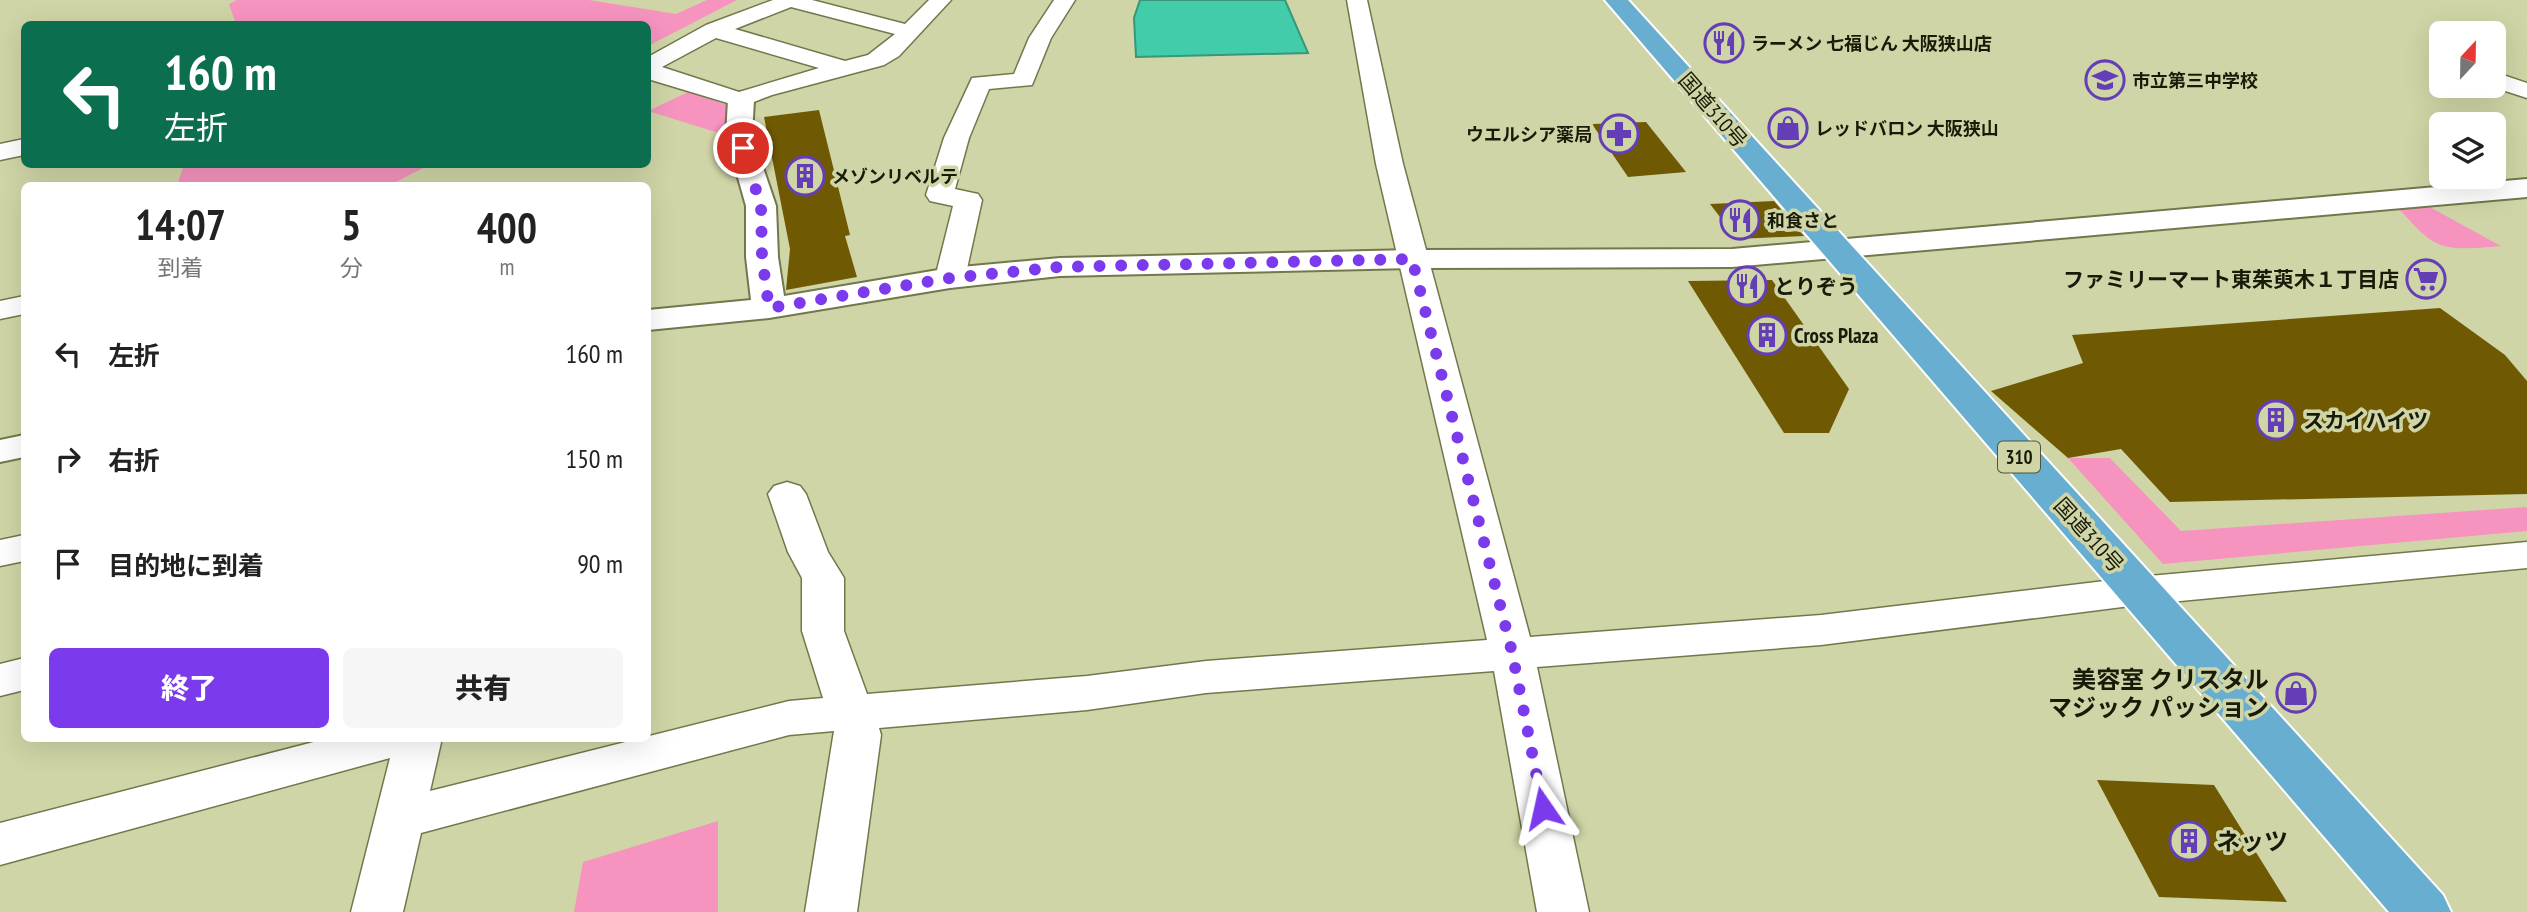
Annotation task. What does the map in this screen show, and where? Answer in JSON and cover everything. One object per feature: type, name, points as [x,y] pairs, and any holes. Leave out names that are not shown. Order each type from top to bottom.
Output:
[{"type":"highway","name":"国道310号","points":[[1616,0],[2423,912]]},
{"type":"street","points":[[651,64],[714,30],[792,0],[911,32]]},
{"type":"street","points":[[651,69],[655,74],[741,100],[764,90],[876,60],[911,32],[941,0]]},
{"type":"street","points":[[950,278],[968,200],[940,195],[945,170],[968,108],[979,83],[1024,80],[1026,69],[1049,21],[1065,0]]},
{"type":"street","points":[[1357,0],[1367,63],[1412,259],[1512,652],[1563,912]]},
{"type":"street","points":[[714,30],[843,68]]},
{"type":"street","points":[[2506,83],[2527,91]]},
{"type":"street","points":[[741,100],[739,135],[761,206],[762,257],[769,308]]},
{"type":"street","points":[[0,152],[21,148]]},
{"type":"street","points":[[651,320],[769,308],[950,278],[1060,267],[1412,259],[1732,258],[1836,251],[2527,188]]},
{"type":"street","points":[[0,310],[21,306]]},
{"type":"street","points":[[0,452],[21,447]]},
{"type":"street","points":[[787,494],[808,552],[823,578],[823,631],[858,735],[831,912]]},
{"type":"street","points":[[0,553],[21,549]]},
{"type":"street","points":[[400,819],[789,718],[1087,693],[1206,677],[1821,630],[2138,591],[2527,555]]},
{"type":"street","points":[[0,680],[21,675]]},
{"type":"street","points":[[0,844],[385,742]]},
{"type":"street","points":[[377,912],[418,742]]},
{"type":"shaded area","points":[[237,0],[589,0],[676,14],[707,0],[737,0],[651,44],[651,21],[235,21],[229,4]]},
{"type":"shaded area","points":[[688,92],[730,106],[722,134],[651,112]]},
{"type":"shaded area","points":[[183,168],[423,168],[396,182],[178,182]]},
{"type":"shaded area","points":[[2392,201],[2426,205],[2501,246],[2462,248],[2438,244],[2418,229]]},
{"type":"shaded area","points":[[2068,458],[2110,458],[2181,531],[2527,507],[2527,531],[2163,564]]},
{"type":"shaded area","points":[[718,821],[718,912],[574,912],[583,862]]},
{"type":"water","points":[[1140,0],[1285,0],[1308,53],[1136,57],[1134,18]]},
{"type":"building","name":"メゾンリベルテ","points":[[819,110],[850,235],[845,236],[857,277],[786,290],[790,249],[764,117]]},
{"type":"building","points":[[1646,122],[1686,172],[1628,177],[1592,124]]},
{"type":"building","points":[[1774,201],[1804,236],[1737,239],[1710,204]]},
{"type":"building","name":"Cross Plaza","points":[[1772,280],[1849,389],[1829,433],[1784,433],[1688,281]]},
{"type":"building","name":"スカイハイツ","points":[[2440,308],[2505,355],[2527,381],[2527,494],[2170,502],[2121,449],[2068,458],[1991,391],[2083,363],[2072,335]]},
{"type":"building","name":"ネッツ","points":[[2097,780],[2214,785],[2287,902],[2159,897]]},
{"type":"place","name":"ラーメン 七福じん 大阪狭山店","points":[[1724,43]]},
{"type":"place","name":"市立第三中学校","points":[[2105,80]]},
{"type":"place","name":"レッドバロン 大阪狭山","points":[[1788,128]]},
{"type":"place","name":"ウエルシア薬局","points":[[1619,134]]},
{"type":"place","name":"メゾンリベルテ","points":[[805,176]]},
{"type":"place","name":"和食さと","points":[[1740,220]]},
{"type":"place","name":"ファミリーマート東茱萸木１丁目店","points":[[2426,279]]},
{"type":"place","name":"とりぞう","points":[[1747,286]]},
{"type":"place","name":"Cross Plaza","points":[[1767,335]]},
{"type":"place","name":"スカイハイツ","points":[[2276,420]]},
{"type":"place","name":"美容室 クリスタル マジック パッション","points":[[2296,693]]},
{"type":"place","name":"ネッツ","points":[[2189,841]]},
{"type":"route","points":[[743,148],[761,206],[762,257],[769,308],[950,278],[1060,267],[1412,259],[1512,652],[1543,808]]}]
